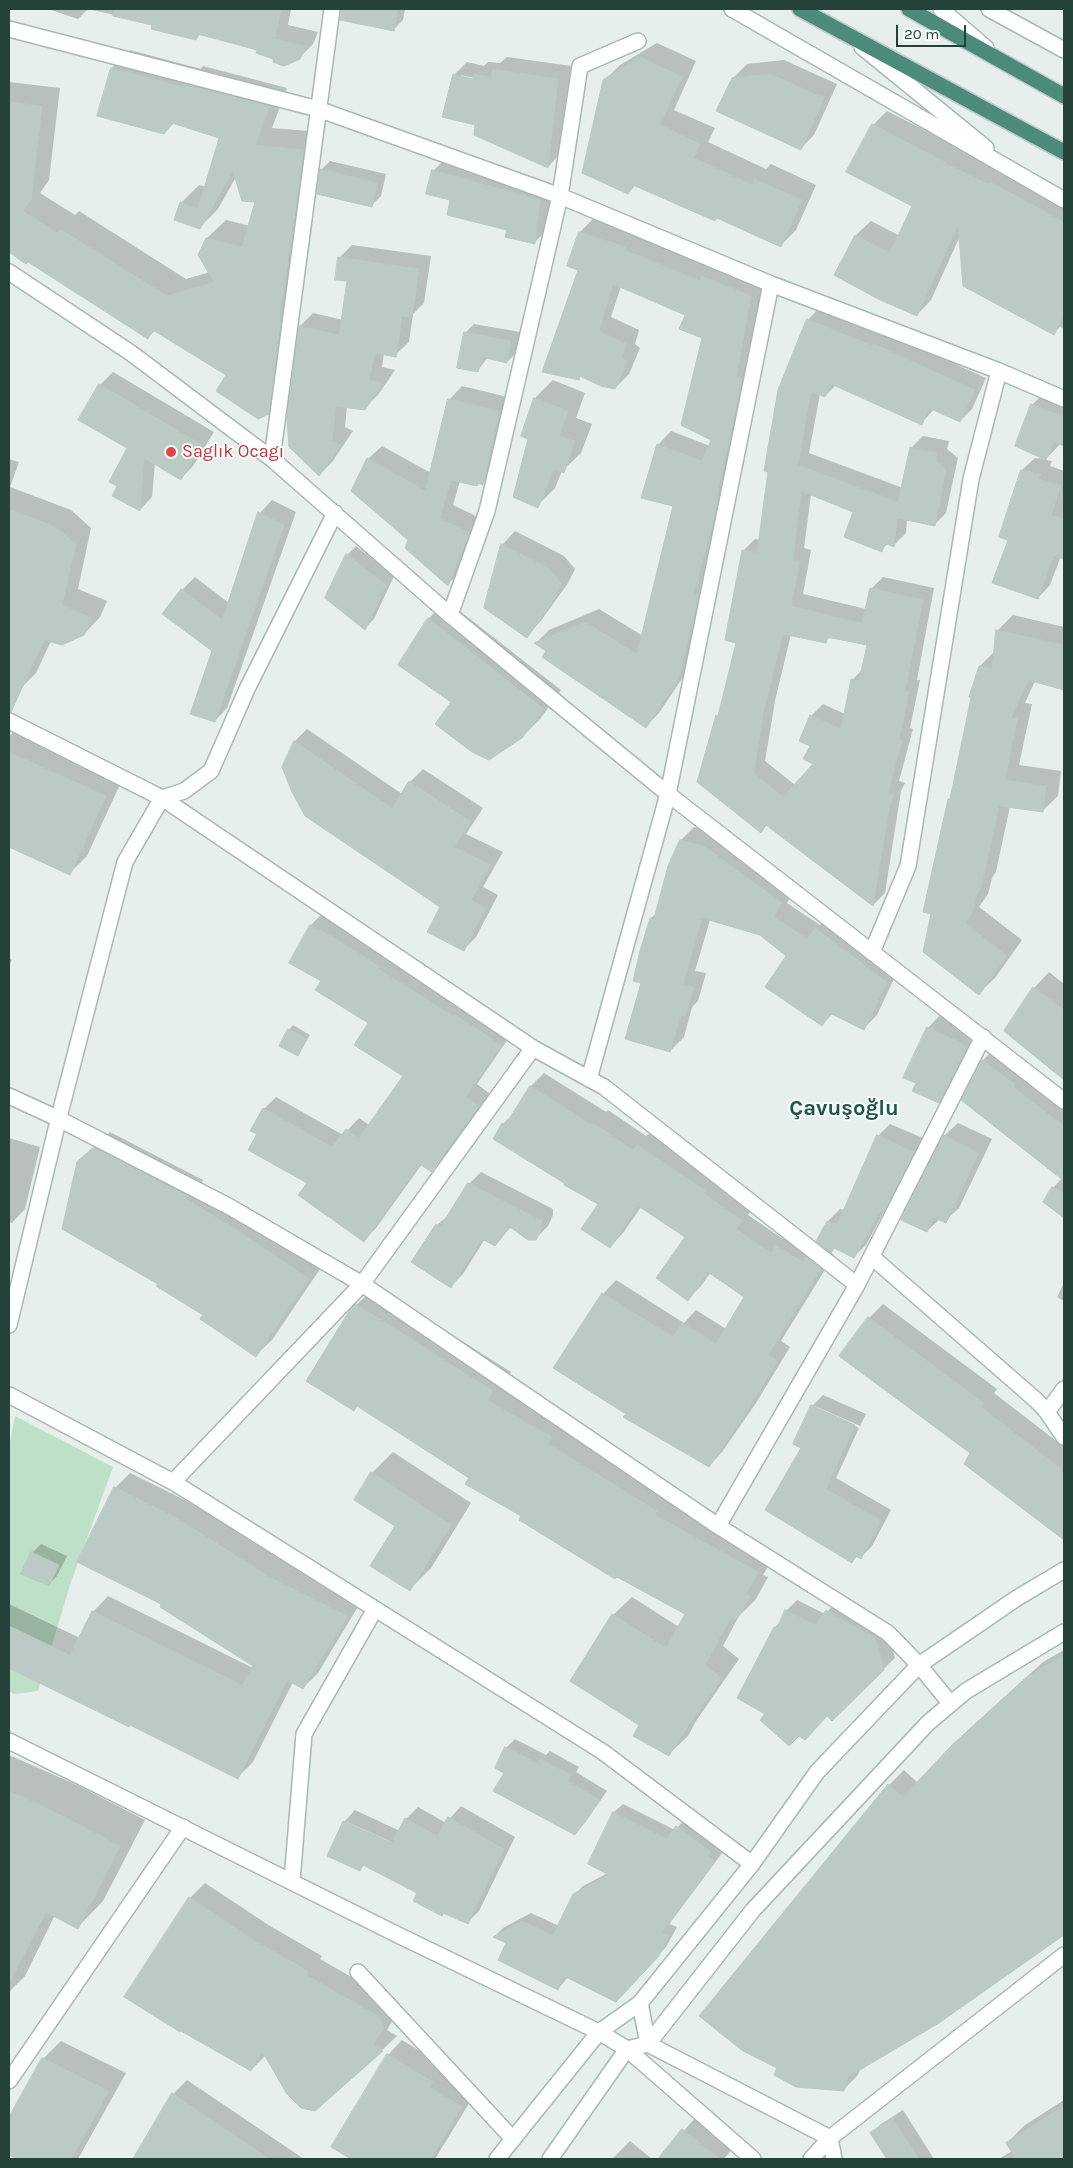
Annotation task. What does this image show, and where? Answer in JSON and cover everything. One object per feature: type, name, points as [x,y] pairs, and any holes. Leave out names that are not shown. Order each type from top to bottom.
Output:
[{"type":"highway","points":[[800,9],[1064,152]]},
{"type":"highway","points":[[909,9],[1064,96]]},
{"type":"street","points":[[272,459],[332,9]]},
{"type":"street","points":[[732,9],[1022,178],[1064,200]]},
{"type":"street","points":[[941,9],[998,59]]},
{"type":"street","points":[[989,9],[1064,50]]},
{"type":"street","points":[[9,30],[318,110],[560,196],[771,284],[999,371],[1064,399]]},
{"type":"street","points":[[844,32],[1022,178]]},
{"type":"street","points":[[450,615],[486,512],[560,196],[580,66],[638,41]]},
{"type":"street","points":[[9,272],[131,353],[272,459],[450,615],[668,794],[1064,1101]]},
{"type":"street","points":[[589,1079],[668,794],[771,284]]},
{"type":"street","points":[[872,952],[908,866],[970,479],[999,371]]},
{"type":"street","points":[[9,1325],[59,1118],[125,862],[162,798],[184,791],[211,770],[247,689],[335,513]]},
{"type":"street","points":[[9,721],[162,798],[533,1048],[604,1087],[857,1285]]},
{"type":"street","points":[[718,1526],[857,1285],[983,1037]]},
{"type":"street","points":[[173,1482],[362,1284],[533,1048]]},
{"type":"street","points":[[9,1096],[59,1118],[230,1207],[362,1284],[718,1526],[888,1633],[919,1665],[950,1703]]},
{"type":"street","points":[[872,1257],[1047,1412],[1064,1437]]},
{"type":"street","points":[[1047,1412],[1064,1389]]},
{"type":"street","points":[[9,1395],[173,1482],[602,1752],[752,1864]]},
{"type":"street","points":[[497,2159],[598,2032],[640,2003],[752,1864],[817,1772],[919,1665],[1017,1598],[1064,1570]]},
{"type":"street","points":[[292,1882],[304,1734],[375,1609]]},
{"type":"street","points":[[550,2159],[628,2049],[648,2044],[753,1910],[928,1724],[966,1691],[1064,1632]]},
{"type":"street","points":[[9,1741],[400,1936],[598,2032],[628,2049],[753,2159]]},
{"type":"street","points":[[9,2080],[14,2063],[183,1827]]},
{"type":"street","points":[[811,2159],[830,2138],[1064,1956]]},
{"type":"street","points":[[358,1972],[514,2139]]},
{"type":"street","points":[[640,2003],[648,2044]]},
{"type":"street","points":[[648,2044],[830,2138]]},
{"type":"street","points":[[830,2138],[834,2159]]},
{"type":"green space","points":[[15,1416],[113,1467],[71,1582],[38,1691],[14,1694],[9,1691],[9,1447]]},
{"type":"building","points":[[114,9],[281,9],[275,39],[306,46],[300,59],[284,66],[273,62],[273,59],[256,53],[257,50],[198,34],[196,40],[151,29],[152,25],[113,16]]},
{"type":"building","points":[[341,9],[398,9],[394,31],[340,20]]},
{"type":"building","points":[[641,57],[682,77],[660,125],[700,144],[694,158],[752,185],[754,179],[802,200],[781,247],[717,218],[715,221],[633,185],[628,194],[582,173],[603,80]]},
{"type":"building","points":[[111,68],[183,87],[184,84],[270,106],[255,145],[304,150],[286,280],[281,302],[279,321],[281,322],[269,414],[258,419],[216,391],[226,375],[153,330],[148,339],[28,262],[26,264],[9,252],[9,102],[42,106],[31,200],[23,211],[57,233],[60,229],[167,296],[214,282],[198,255],[206,238],[242,247],[255,202],[242,201],[233,171],[200,229],[174,220],[180,202],[198,209],[219,138],[172,123],[164,134],[97,116]]},
{"type":"building","points":[[493,69],[558,79],[548,168],[474,135],[475,125],[442,117],[453,74],[473,79],[474,74],[491,77]]},
{"type":"building","points":[[770,74],[824,98],[801,150],[716,111],[732,78]]},
{"type":"building","points":[[872,124],[946,164],[988,184],[990,182],[1064,222],[1064,315],[1054,335],[963,286],[958,225],[917,316],[878,299],[834,275],[855,235],[890,253],[912,206],[846,172]]},
{"type":"building","points":[[320,169],[377,183],[372,207],[317,194]]},
{"type":"building","points":[[432,170],[540,200],[535,244],[505,237],[507,230],[447,215],[450,200],[426,194]]},
{"type":"building","points":[[579,232],[626,247],[625,250],[700,281],[702,276],[751,296],[736,378],[742,379],[717,495],[719,496],[694,593],[699,594],[678,680],[646,728],[542,657],[546,651],[534,643],[585,622],[637,654],[673,506],[641,498],[657,444],[702,461],[711,440],[681,425],[702,338],[679,329],[685,315],[613,284],[599,331],[626,344],[622,357],[627,362],[615,389],[601,386],[580,376],[579,380],[542,372],[578,270],[567,266]]},
{"type":"building","points":[[338,257],[419,269],[412,317],[402,316],[396,357],[375,353],[369,380],[383,383],[365,410],[336,406],[332,440],[341,445],[319,476],[289,447],[287,418],[299,326],[339,335],[347,281],[335,280]]},
{"type":"building","points":[[807,319],[873,346],[874,344],[975,390],[960,422],[929,408],[922,425],[831,384],[825,397],[811,391],[798,465],[898,502],[910,447],[937,453],[936,461],[946,470],[935,526],[897,518],[894,547],[885,543],[882,552],[844,537],[853,512],[801,491],[793,560],[800,561],[791,606],[862,623],[870,588],[923,600],[905,691],[909,692],[899,740],[902,740],[888,793],[894,795],[890,804],[873,906],[766,825],[761,833],[697,782],[716,715],[718,716],[736,643],[725,640],[742,550],[757,553],[768,472],[764,471],[778,390]],"holes":[[[783,634],[826,643],[827,637],[867,645],[859,681],[851,679],[841,729],[810,715],[799,741],[810,746],[803,759],[813,764],[783,797],[754,773],[763,713]]]},
{"type":"building","points":[[464,332],[511,341],[507,363],[482,357],[478,372],[457,368]]},
{"type":"building","points":[[99,384],[147,412],[148,410],[148,413],[202,445],[181,480],[144,458],[140,511],[112,496],[117,486],[109,482],[127,448],[78,420]]},
{"type":"building","points":[[534,398],[568,411],[559,436],[575,441],[564,473],[554,469],[538,508],[513,497],[528,439],[521,436]]},
{"type":"building","points":[[448,399],[499,411],[483,485],[478,483],[477,486],[451,480],[440,518],[469,533],[448,586],[405,548],[408,540],[351,491],[367,458],[425,491]]},
{"type":"building","points":[[1031,404],[1064,417],[1064,446],[1054,442],[1046,460],[1015,446]]},
{"type":"building","points":[[1021,470],[1041,474],[1038,479],[1061,486],[1051,515],[1064,519],[1064,559],[1054,555],[1038,599],[992,583],[1008,540],[999,537]]},
{"type":"building","points":[[9,509],[54,526],[76,544],[62,605],[92,618],[84,635],[62,645],[44,640],[11,712],[9,712]]},
{"type":"building","points":[[258,512],[284,525],[215,722],[190,714],[212,651],[162,614],[181,589],[222,620]]},
{"type":"building","points":[[501,544],[550,569],[562,584],[555,598],[527,638],[484,608]]},
{"type":"building","points":[[346,554],[386,585],[365,630],[325,598]]},
{"type":"building","points":[[428,618],[544,709],[522,738],[489,760],[472,752],[435,724],[451,702],[398,665]]},
{"type":"building","points":[[996,630],[1064,645],[1064,690],[1028,680],[1011,718],[1017,719],[1005,780],[1046,786],[1043,812],[999,806],[981,888],[977,894],[973,911],[965,923],[1007,956],[979,995],[923,952],[931,914],[923,912],[948,799],[950,799],[971,698],[969,697],[979,666],[992,669]]},
{"type":"building","points":[[294,741],[392,808],[409,781],[471,822],[454,847],[491,865],[471,900],[486,908],[464,951],[427,932],[440,907],[305,816],[292,792],[282,767]]},
{"type":"building","points":[[9,752],[106,796],[70,875],[9,847]]},
{"type":"building","points":[[680,840],[704,846],[782,903],[774,917],[807,939],[815,928],[887,982],[864,1030],[830,1013],[822,1026],[765,987],[786,956],[760,935],[702,918],[683,984],[694,987],[685,1016],[681,1015],[670,1052],[625,1039],[641,983],[633,981],[640,951],[650,918],[654,919],[668,866]]},
{"type":"building","points":[[310,925],[338,940],[380,967],[378,969],[453,1016],[454,1014],[501,1045],[466,1097],[479,1106],[431,1172],[420,1164],[364,1242],[298,1195],[307,1183],[248,1150],[257,1134],[250,1131],[263,1108],[332,1147],[346,1129],[359,1138],[403,1076],[354,1045],[368,1023],[315,990],[321,981],[289,963]]},
{"type":"building","points":[[1033,987],[1064,1010],[1064,1080],[1004,1031]]},
{"type":"building","points":[[927,1027],[959,1042],[967,1048],[939,1103],[912,1091],[916,1083],[903,1078]]},
{"type":"building","points":[[288,1029],[307,1039],[298,1056],[279,1046]]},
{"type":"building","points":[[982,1060],[1015,1084],[1013,1087],[1064,1126],[1064,1181],[961,1100]]},
{"type":"building","points":[[530,1086],[592,1125],[594,1123],[633,1150],[637,1145],[705,1190],[703,1193],[742,1220],[736,1229],[771,1253],[775,1245],[803,1262],[806,1257],[821,1269],[768,1355],[778,1361],[709,1467],[623,1417],[626,1414],[553,1368],[602,1293],[673,1337],[682,1323],[716,1344],[744,1297],[708,1272],[688,1301],[656,1278],[685,1237],[638,1206],[610,1248],[581,1229],[598,1204],[564,1185],[564,1183],[493,1139],[502,1123],[505,1125]]},
{"type":"building","points":[[877,1135],[914,1152],[884,1212],[881,1211],[877,1217],[854,1258],[834,1248],[831,1253],[816,1241],[827,1221],[837,1224]]},
{"type":"building","points":[[943,1135],[979,1153],[946,1223],[934,1217],[927,1232],[901,1220]]},
{"type":"building","points":[[94,1147],[188,1196],[186,1199],[246,1236],[309,1279],[256,1357],[200,1319],[203,1315],[156,1286],[158,1284],[62,1229],[77,1162]]},
{"type":"building","points":[[468,1183],[542,1221],[542,1228],[536,1240],[528,1240],[510,1227],[495,1246],[482,1239],[451,1288],[411,1262],[436,1224],[440,1227]]},
{"type":"building","points":[[1052,1187],[1064,1193],[1064,1218],[1043,1202]]},
{"type":"building","points":[[356,1304],[493,1391],[487,1400],[552,1437],[548,1444],[657,1511],[655,1515],[758,1572],[746,1594],[750,1596],[737,1619],[731,1617],[705,1665],[722,1678],[669,1756],[633,1736],[639,1725],[570,1681],[612,1614],[666,1648],[685,1614],[617,1577],[615,1579],[519,1520],[521,1516],[465,1484],[469,1478],[357,1406],[354,1411],[306,1381],[348,1313]]},
{"type":"building","points":[[868,1317],[984,1403],[981,1407],[1060,1468],[1064,1475],[1064,1540],[964,1464],[970,1453],[839,1356]]},
{"type":"building","points":[[811,1405],[855,1425],[826,1489],[881,1521],[861,1559],[856,1556],[852,1563],[765,1510],[801,1448],[793,1444]]},
{"type":"building","points":[[371,1472],[451,1525],[410,1591],[370,1566],[395,1526],[354,1500]]},
{"type":"building","points":[[114,1487],[177,1518],[266,1575],[348,1616],[303,1689],[287,1680],[238,1779],[9,1668],[9,1626],[70,1655],[92,1611],[242,1685],[253,1666],[160,1607],[161,1604],[77,1562]]},
{"type":"building","points":[[31,1552],[59,1565],[49,1586],[21,1574]]},
{"type":"building","points":[[785,1610],[815,1625],[826,1610],[876,1639],[884,1670],[832,1721],[827,1716],[805,1740],[799,1736],[789,1746],[760,1720],[765,1714],[737,1698],[774,1627],[777,1628]]},
{"type":"building","points":[[1064,1655],[1064,1935],[939,2023],[848,2077],[844,2091],[796,2087],[774,2075],[777,2068],[743,2051],[699,2016],[888,1784],[903,1797],[952,1745],[1027,1677]]},
{"type":"building","points":[[505,1747],[538,1763],[540,1759],[571,1775],[568,1781],[600,1800],[575,1835],[493,1791],[504,1773],[495,1768]]},
{"type":"building","points":[[9,1791],[51,1810],[120,1846],[78,1929],[46,1912],[9,1984]]},
{"type":"building","points":[[613,1812],[667,1839],[676,1826],[711,1852],[708,1856],[715,1862],[662,1933],[669,1936],[658,1957],[616,2002],[564,1976],[558,1990],[498,1960],[506,1943],[493,1937],[522,1921],[553,1935],[573,1894],[609,1875],[588,1864]]},
{"type":"building","points":[[448,1817],[504,1849],[468,1924],[443,1913],[442,1916],[413,1901],[417,1893],[363,1865],[360,1871],[327,1856],[343,1821],[392,1843],[405,1818],[437,1836]]},
{"type":"building","points":[[189,1897],[255,1941],[308,1971],[306,1975],[378,2016],[384,2028],[373,2045],[383,2051],[315,2111],[301,2108],[287,2094],[262,2051],[251,2071],[180,2032],[124,1997]]},
{"type":"building","points":[[387,2054],[433,2082],[430,2087],[462,2107],[431,2159],[351,2159],[331,2147]]},
{"type":"building","points":[[42,2058],[109,2091],[71,2159],[17,2159],[9,2155],[9,2117]]},
{"type":"building","points":[[172,2093],[269,2159],[133,2159]]},
{"type":"building","points":[[1064,2106],[1064,2159],[1016,2159],[1006,2143]]},
{"type":"building","points":[[893,2118],[919,2159],[887,2159],[870,2133]]},
{"type":"building","points":[[682,2129],[720,2159],[658,2159]]},
{"type":"place","name":"Saglık Ocagı","points":[[171,452]]},
{"type":"district","name":"Çavuşoğlu","points":[[844,1109]]}]
